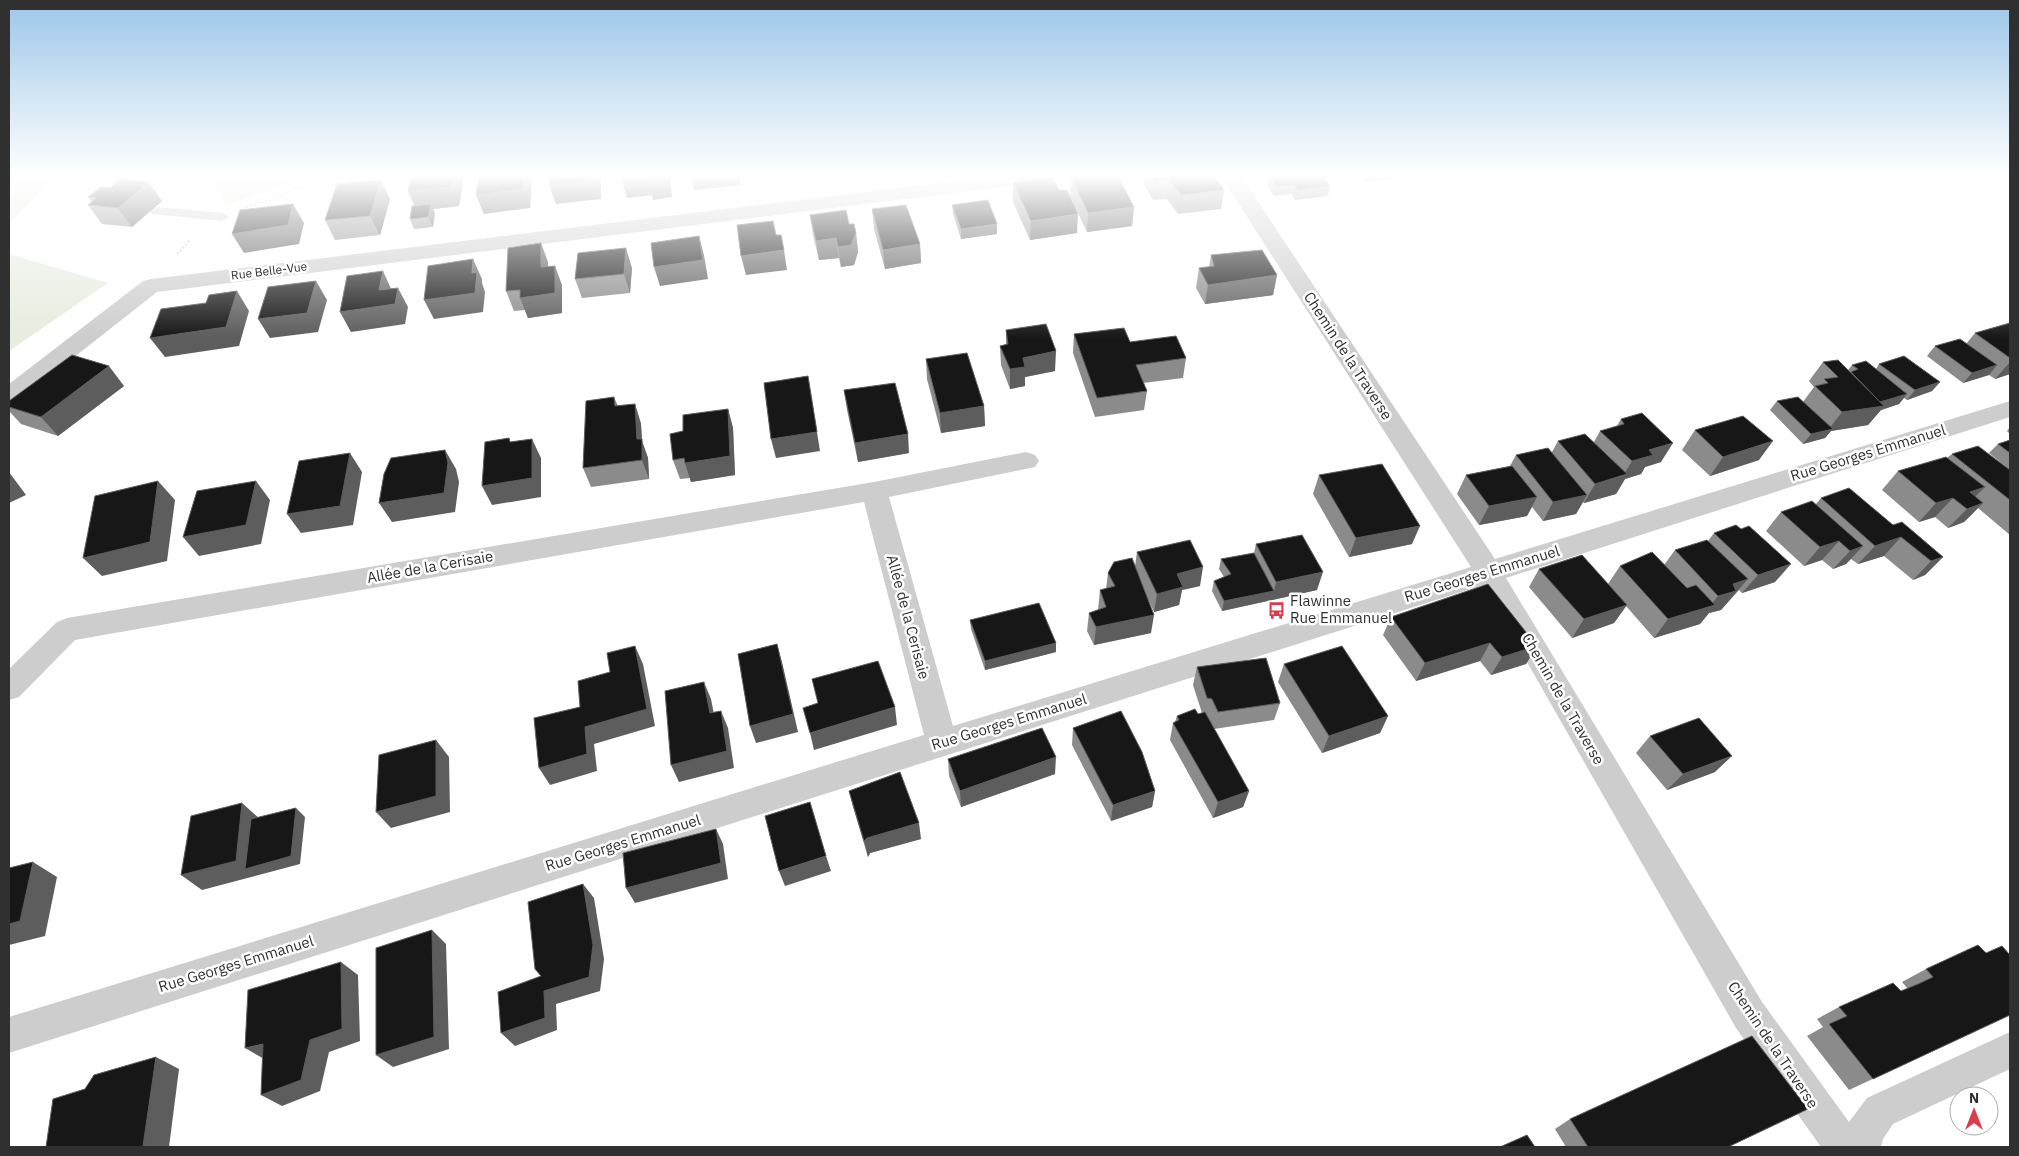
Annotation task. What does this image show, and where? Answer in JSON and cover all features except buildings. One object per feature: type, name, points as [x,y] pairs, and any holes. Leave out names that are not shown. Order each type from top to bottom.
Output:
[{"type":"street","name":"Rue Belle-Vue","points":[[9,396],[151,286],[605,230]]},
{"type":"street","name":"Chemin de la Traverse","points":[[1266,230],[1489,572],[1749,1015],[1844,1147]]},
{"type":"street","name":"Rue Georges Emmanuel","points":[[9,1035],[2010,408]]},
{"type":"street","name":"Allée de la Cerisaie","points":[[9,688],[67,630],[874,491],[1026,461]]},
{"type":"street","name":"Allée de la Cerisaie","points":[[874,491],[942,743]]},
{"type":"street","points":[[1862,1147],[1865,1132],[1880,1111],[2010,1050]]},
{"type":"shaded area","points":[[9,254],[108,283],[9,351]]},
{"type":"place","name":"Flawinne Rue Emmanuel","points":[[1276,610]]}]
